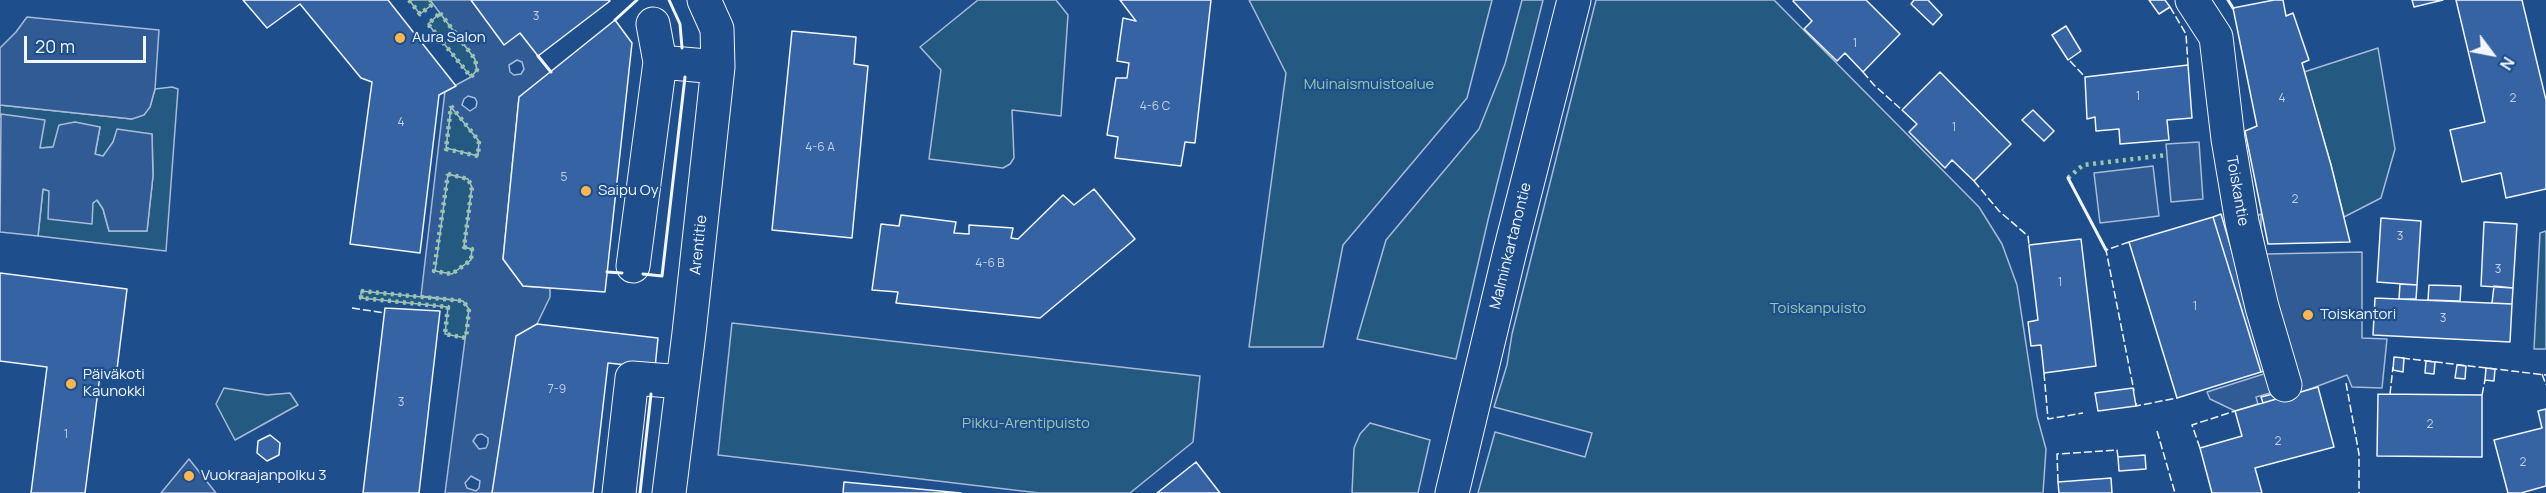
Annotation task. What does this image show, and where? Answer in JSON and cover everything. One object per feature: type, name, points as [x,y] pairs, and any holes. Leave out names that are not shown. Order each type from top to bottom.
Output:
[{"type":"street","name":"Arentitie","points":[[669,493],[718,67],[717,29],[704,0]]},
{"type":"street","name":"Malminkartanontie","points":[[1452,493],[1510,251],[1574,0]]},
{"type":"street","name":"Toiskantie","points":[[2192,0],[2216,37],[2228,139],[2242,222],[2262,307],[2285,385]]},
{"type":"street","points":[[633,266],[660,62],[652,24]]},
{"type":"street","points":[[660,62],[718,67]]},
{"type":"street","points":[[619,493],[632,378],[683,382]]},
{"type":"green space","points":[[409,0],[430,0],[433,4],[420,14]]},
{"type":"green space","points":[[978,0],[1056,0],[1068,15],[1061,116],[1012,110],[1014,158],[1003,168],[929,159],[941,70],[920,47]]},
{"type":"green space","name":"Muinaismuistoalue","points":[[1249,0],[1492,0],[1467,98],[1343,245],[1323,347],[1249,347],[1286,73]]},
{"type":"green space","points":[[1522,0],[1543,0],[1456,359],[1357,339],[1386,240],[1479,129],[1505,64]]},
{"type":"green space","name":"Toiskanpuisto","points":[[1596,0],[1774,0],[1979,207],[2002,244],[2017,285],[2037,416],[2046,449],[2043,493],[1478,493],[1495,432],[1585,457],[1592,433],[1494,407],[1507,365],[1512,334]]},
{"type":"green space","points":[[440,13],[475,59],[477,70],[471,77],[428,24]]},
{"type":"green space","points":[[2378,48],[2395,149],[2381,198],[2344,217],[2304,72]]},
{"type":"green space","points":[[172,87],[178,89],[166,251],[38,236],[43,189],[93,203],[97,200],[103,209],[109,231],[147,231],[153,176],[152,134],[113,142],[104,156],[95,155],[100,127],[53,147],[40,148],[0,114],[0,105],[132,119],[150,107],[155,89]]},
{"type":"green space","points":[[451,106],[479,141],[478,156],[446,149]]},
{"type":"green space","points":[[448,174],[468,179],[472,187],[464,247],[472,249],[471,260],[452,274],[434,271]]},
{"type":"green space","points":[[2546,231],[2546,349],[2534,349],[2540,233]]},
{"type":"green space","points":[[361,291],[463,301],[469,309],[466,338],[445,334],[448,307],[361,298]]},
{"type":"green space","name":"Pikku-Arentipuisto","points":[[732,323],[1200,376],[1193,442],[1130,493],[1039,493],[718,455]]},
{"type":"green space","points":[[224,388],[267,395],[290,393],[298,405],[235,440],[216,404]]},
{"type":"green space","points":[[1370,423],[1430,440],[1418,493],[1352,493],[1354,448],[1360,434]]},
{"type":"shaded area","points":[[430,0],[471,0],[504,44],[520,33],[551,72],[519,97],[503,259],[523,286],[550,288],[550,297],[537,324],[492,493],[445,493],[469,309],[463,301],[421,296],[445,91],[471,77],[477,70],[475,59]],"holes":[[[517,60],[522,62],[524,69],[521,74],[514,75],[510,72],[509,65]],[[468,96],[475,98],[477,102],[476,107],[470,111],[462,105]],[[451,107],[479,141],[478,156],[446,148]],[[448,174],[468,179],[472,187],[464,247],[472,249],[471,260],[452,274],[435,271]],[[482,434],[488,438],[486,448],[479,449],[473,441],[477,435]],[[471,476],[480,481],[476,491],[467,488],[465,483]]]},
{"type":"shaded area","points":[[27,17],[159,30],[155,89],[150,107],[144,115],[132,119],[0,105],[0,48]]},
{"type":"shaded area","points":[[1,114],[45,120],[40,148],[53,147],[59,125],[75,122],[100,127],[95,154],[103,156],[113,142],[117,129],[152,134],[153,176],[147,231],[109,231],[103,209],[97,200],[93,203],[92,224],[48,219],[49,191],[43,189],[38,236],[0,232]]},
{"type":"shaded area","points":[[2199,142],[2203,199],[2171,202],[2166,144]]},
{"type":"shaded area","points":[[2153,166],[2159,216],[2100,223],[2094,173]]},
{"type":"shaded area","name":"Toiskantori","points":[[2261,214],[2266,254],[2362,252],[2362,338],[2387,339],[2382,388],[2352,387],[2347,375],[2297,394],[2288,388],[2256,397],[2258,404],[2235,411],[2210,399],[2207,392],[2270,372],[2242,222]]},
{"type":"shaded area","name":"Vuokraajanpolku 3","points":[[189,459],[216,493],[161,493]]},
{"type":"building","points":[[243,0],[388,0],[456,86],[439,95],[420,253],[350,244],[372,82],[361,78],[300,4],[267,28]]},
{"type":"building","points":[[471,0],[610,1],[538,56],[520,33],[504,45]]},
{"type":"building","points":[[1120,0],[1211,0],[1195,143],[1185,142],[1181,166],[1115,158],[1118,137],[1107,135],[1116,78],[1127,78],[1129,63],[1117,61],[1123,18],[1136,21]]},
{"type":"building","points":[[1794,0],[1866,0],[1900,34],[1863,72],[1845,53],[1837,61],[1804,29],[1812,21]]},
{"type":"building","points":[[1914,0],[1928,0],[1942,15],[1933,25],[1911,4]]},
{"type":"building","points":[[2149,0],[2165,0],[2170,7],[2159,14]]},
{"type":"building","points":[[2283,0],[2286,16],[2293,13],[2309,60],[2302,63],[2350,242],[2268,244],[2245,131],[2257,126],[2233,8]]},
{"type":"building","points":[[2412,0],[2443,0],[2414,7]]},
{"type":"building","points":[[2456,0],[2522,0],[2546,100],[2546,189],[2506,198],[2501,173],[2462,182],[2450,130],[2485,122]]},
{"type":"building","points":[[615,20],[632,43],[605,292],[523,286],[503,259],[519,97]]},
{"type":"building","points":[[2066,26],[2081,51],[2068,60],[2052,35]]},
{"type":"building","points":[[792,31],[856,37],[854,64],[868,66],[852,238],[772,230]]},
{"type":"building","points":[[2188,65],[2192,118],[2167,120],[2169,140],[2120,144],[2119,129],[2096,131],[2095,117],[2087,119],[2085,77]]},
{"type":"building","points":[[1940,72],[2011,144],[1974,181],[1952,160],[1945,168],[1909,132],[1917,124],[1902,110]]},
{"type":"building","points":[[2033,110],[2054,131],[2044,141],[2022,120]]},
{"type":"building","points":[[1094,189],[1135,239],[1040,318],[896,303],[898,292],[872,290],[881,224],[899,226],[901,215],[956,222],[954,233],[969,234],[969,225],[1013,228],[1011,238],[1018,239],[1063,195],[1074,205]]},
{"type":"building","points":[[2221,214],[2267,370],[2261,372],[2213,217]]},
{"type":"building","points":[[2213,217],[2261,372],[2177,398],[2129,242]]},
{"type":"building","points":[[2381,218],[2421,221],[2417,285],[2377,282]]},
{"type":"building","points":[[2484,222],[2517,224],[2513,288],[2481,286]]},
{"type":"building","points":[[2081,239],[2096,366],[2044,373],[2041,345],[2031,346],[2028,322],[2038,320],[2029,245]]},
{"type":"building","points":[[0,273],[127,289],[116,377],[100,375],[85,493],[31,493],[47,367],[0,361]]},
{"type":"building","points":[[2400,284],[2417,285],[2416,299],[2399,299]]},
{"type":"building","points":[[2429,285],[2461,286],[2460,301],[2428,300]]},
{"type":"building","points":[[2494,286],[2513,288],[2512,304],[2492,303]]},
{"type":"building","points":[[2375,298],[2512,304],[2510,342],[2373,335]]},
{"type":"building","points":[[385,308],[440,311],[419,493],[363,493]]},
{"type":"building","points":[[537,324],[658,338],[655,368],[608,363],[593,493],[492,493],[516,336]]},
{"type":"building","points":[[2394,357],[2404,358],[2403,372],[2393,370]]},
{"type":"building","points":[[2426,361],[2435,362],[2434,374],[2425,373]]},
{"type":"building","points":[[2457,365],[2466,366],[2465,379],[2455,378]]},
{"type":"building","points":[[2486,368],[2495,369],[2494,381],[2485,380]]},
{"type":"building","points":[[2318,387],[2334,447],[2255,468],[2262,493],[2212,493],[2200,448],[2242,436],[2235,411]]},
{"type":"building","points":[[2133,388],[2136,406],[2098,411],[2095,393]]},
{"type":"building","points":[[2289,390],[2290,395],[2263,403],[2261,397]]},
{"type":"building","points":[[2378,394],[2482,395],[2482,457],[2377,456]]},
{"type":"building","points":[[2546,409],[2546,486],[2521,493],[2508,493],[2494,440],[2542,428],[2538,411]]},
{"type":"building","points":[[270,435],[280,443],[279,455],[267,461],[257,453],[258,441]]},
{"type":"building","points":[[2145,455],[2146,469],[2119,471],[2118,457]]},
{"type":"building","points":[[1196,462],[1220,493],[1157,493]]},
{"type":"building","points":[[2111,478],[2112,493],[2059,493],[2058,482]]},
{"type":"building","points":[[844,482],[961,493],[843,493]]},
{"type":"hedge","points":[[409,0],[420,14],[433,4],[430,0]]},
{"type":"hedge","points":[[440,13],[475,59],[477,70],[471,77],[428,24],[440,13]]},
{"type":"hedge","points":[[451,106],[479,141],[478,156],[446,149],[451,106]]},
{"type":"hedge","points":[[2068,178],[2083,165],[2167,155]]},
{"type":"hedge","points":[[448,174],[468,179],[472,187],[464,247],[472,249],[471,260],[452,274],[434,271],[448,174]]},
{"type":"hedge","points":[[361,291],[463,301],[469,309],[466,338],[445,334],[448,307],[361,298],[361,291]]},
{"type":"fence","points":[[2170,7],[2186,34],[2188,65]]},
{"type":"fence","points":[[2070,61],[2085,77]]},
{"type":"fence","points":[[1863,72],[1902,110]]},
{"type":"fence","points":[[1974,181],[1999,211],[2028,236],[2029,245]]},
{"type":"fence","points":[[2129,242],[2106,250],[2134,391]]},
{"type":"fence","points":[[352,308],[385,313]]},
{"type":"fence","points":[[2402,358],[2546,375]]},
{"type":"fence","points":[[2390,394],[2393,367]]},
{"type":"fence","points":[[2044,373],[2048,419],[2083,413]]},
{"type":"fence","points":[[2542,374],[2546,385]]},
{"type":"fence","points":[[2482,395],[2485,380]]},
{"type":"fence","points":[[2346,383],[2359,454],[2359,493]]},
{"type":"fence","points":[[2136,403],[2136,406],[2177,398]]},
{"type":"fence","points":[[2200,448],[2192,425],[2235,411]]},
{"type":"fence","points":[[2157,431],[2175,493]]},
{"type":"fence","points":[[2058,482],[2057,454],[2117,450],[2118,457]]},
{"type":"wall","points":[[615,20],[637,0]]},
{"type":"wall","points":[[669,0],[680,24],[682,48]]},
{"type":"wall","points":[[2228,0],[2233,8]]},
{"type":"wall","points":[[538,56],[551,72]]},
{"type":"wall","points":[[643,274],[662,276],[685,77]]},
{"type":"wall","points":[[2068,178],[2106,250]]},
{"type":"wall","points":[[607,272],[622,273]]},
{"type":"wall","points":[[640,493],[651,394]]},
{"type":"place","name":"Aura Salon","points":[[400,38]]},
{"type":"place","name":"Saipu Oy","points":[[586,191]]},
{"type":"place","name":"Toiskantori","points":[[2308,315]]},
{"type":"place","name":"Päiväkoti Kaunokki","points":[[71,384]]},
{"type":"place","name":"Vuokraajanpolku 3","points":[[189,476]]}]
